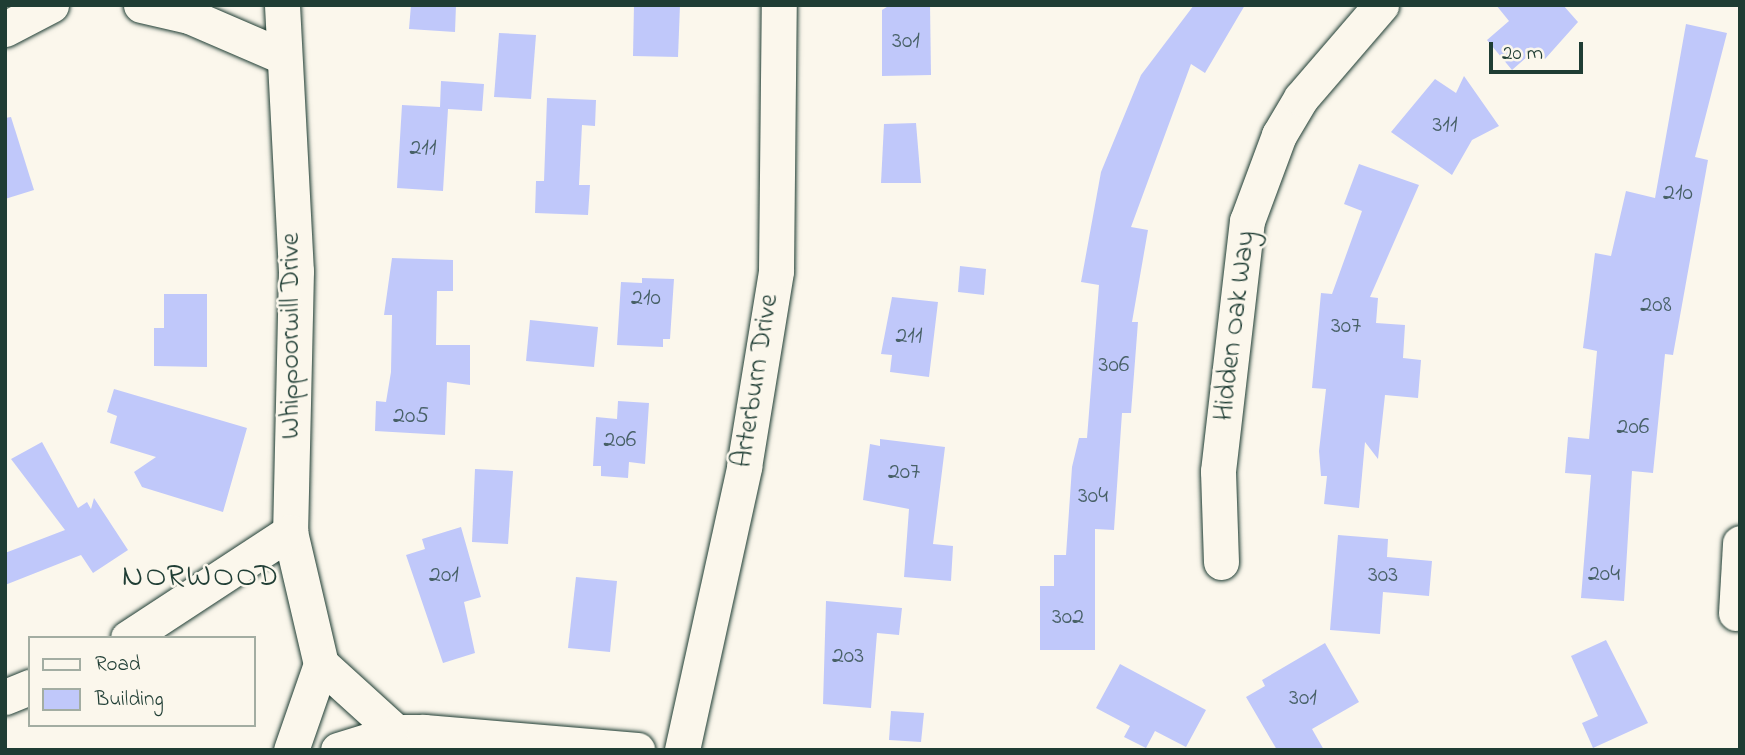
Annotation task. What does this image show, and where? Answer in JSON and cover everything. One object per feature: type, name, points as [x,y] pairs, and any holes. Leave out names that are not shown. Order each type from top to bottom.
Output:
[{"type":"street","points":[[5,29],[51,5]]},
{"type":"street","points":[[141,5],[189,16],[282,56]]},
{"type":"street","name":"Whippoorwill Drive","points":[[282,5],[282,56],[296,271],[290,533],[321,664]]},
{"type":"street","name":"Arterburn Drive","points":[[682,750],[744,467],[776,271],[779,5]]},
{"type":"street","name":"Hidden Oak Way","points":[[1221,562],[1218,471],[1247,221],[1279,135],[1301,98],[1381,5]]},
{"type":"street","points":[[131,636],[290,533]]},
{"type":"street","points":[[1736,613],[1740,543]]},
{"type":"street","points":[[291,750],[321,664],[396,732]]},
{"type":"street","points":[[5,698],[28,688]]},
{"type":"street","points":[[338,750],[396,732],[479,733],[637,750]]},
{"type":"building","points":[[411,5],[456,5],[455,32],[409,29]]},
{"type":"building","points":[[634,5],[680,5],[678,57],[633,56]]},
{"type":"building","points":[[890,5],[930,5],[931,75],[882,76],[882,10]]},
{"type":"building","points":[[1194,5],[1245,5],[1205,73],[1191,64],[1131,227],[1148,230],[1132,322],[1138,322],[1131,413],[1122,413],[1114,530],[1095,529],[1095,650],[1040,650],[1040,586],[1054,586],[1054,555],[1066,555],[1072,467],[1079,438],[1087,438],[1099,285],[1081,282],[1101,172],[1141,75]]},
{"type":"building","points":[[1496,5],[1563,5],[1578,22],[1545,59],[1536,49],[1512,70],[1487,40],[1509,21]]},
{"type":"building","points":[[1686,24],[1727,33],[1695,157],[1708,160],[1673,355],[1665,354],[1653,473],[1632,471],[1624,601],[1581,598],[1591,475],[1565,473],[1568,437],[1589,439],[1597,351],[1583,348],[1595,253],[1611,256],[1626,191],[1655,198]]},
{"type":"building","points":[[499,33],[536,35],[531,99],[494,97]]},
{"type":"building","points":[[1464,76],[1499,126],[1472,140],[1452,175],[1391,132],[1435,79],[1456,93]]},
{"type":"building","points":[[441,81],[484,84],[482,111],[448,109],[443,191],[397,188],[402,105],[440,107]]},
{"type":"building","points":[[547,98],[596,100],[595,126],[582,125],[579,185],[590,185],[588,215],[535,213],[536,181],[544,181]]},
{"type":"building","points":[[11,117],[34,190],[5,199],[5,118]]},
{"type":"building","points":[[916,123],[921,183],[881,183],[884,124]]},
{"type":"building","points":[[1359,164],[1419,185],[1370,297],[1378,298],[1376,323],[1405,325],[1403,358],[1421,360],[1418,398],[1385,395],[1378,459],[1365,442],[1359,508],[1324,504],[1327,476],[1321,476],[1319,451],[1326,389],[1312,388],[1321,293],[1332,294],[1362,211],[1344,204]]},
{"type":"building","points":[[392,258],[453,260],[453,291],[437,291],[436,345],[470,345],[470,385],[447,382],[445,435],[375,431],[376,401],[386,402],[391,372],[392,315],[384,315]]},
{"type":"building","points":[[960,266],[986,269],[984,295],[958,292]]},
{"type":"building","points":[[642,278],[674,279],[670,339],[663,339],[663,347],[617,345],[621,282],[642,283]]},
{"type":"building","points":[[164,294],[207,294],[207,367],[154,366],[154,328],[164,328]]},
{"type":"building","points":[[892,297],[938,302],[929,377],[890,372],[892,355],[881,354]]},
{"type":"building","points":[[530,320],[598,327],[594,367],[526,361]]},
{"type":"building","points":[[114,389],[247,428],[223,512],[142,487],[134,472],[156,457],[110,443],[117,416],[107,412]]},
{"type":"building","points":[[618,401],[649,403],[645,464],[629,462],[628,478],[601,476],[601,466],[593,466],[596,417],[617,419]]},
{"type":"building","points":[[880,439],[945,447],[933,544],[953,546],[951,581],[904,577],[909,509],[863,500],[870,444],[880,446]]},
{"type":"building","points":[[42,442],[78,508],[87,502],[91,509],[94,498],[128,550],[93,573],[81,555],[5,585],[5,553],[65,530],[11,459]]},
{"type":"building","points":[[475,469],[513,471],[508,544],[472,542]]},
{"type":"building","points":[[461,527],[481,597],[464,602],[475,653],[443,663],[406,555],[425,549],[422,539]]},
{"type":"building","points":[[1338,535],[1388,539],[1387,557],[1432,561],[1429,596],[1383,592],[1380,634],[1330,630]]},
{"type":"building","points":[[576,577],[617,581],[610,652],[568,648]]},
{"type":"building","points":[[826,601],[902,608],[899,635],[877,633],[871,708],[823,704]]},
{"type":"building","points":[[1606,640],[1648,723],[1593,748],[1582,723],[1598,716],[1571,656]]},
{"type":"building","points":[[1325,643],[1359,702],[1312,729],[1324,750],[1277,750],[1246,697],[1265,686],[1262,680]]},
{"type":"building","points":[[1120,664],[1206,710],[1186,747],[1155,731],[1146,748],[1124,737],[1130,726],[1096,708]]},
{"type":"building","points":[[891,711],[924,713],[921,742],[889,740]]},
{"type":"district","name":"NORWOOD","points":[[201,578]]}]
